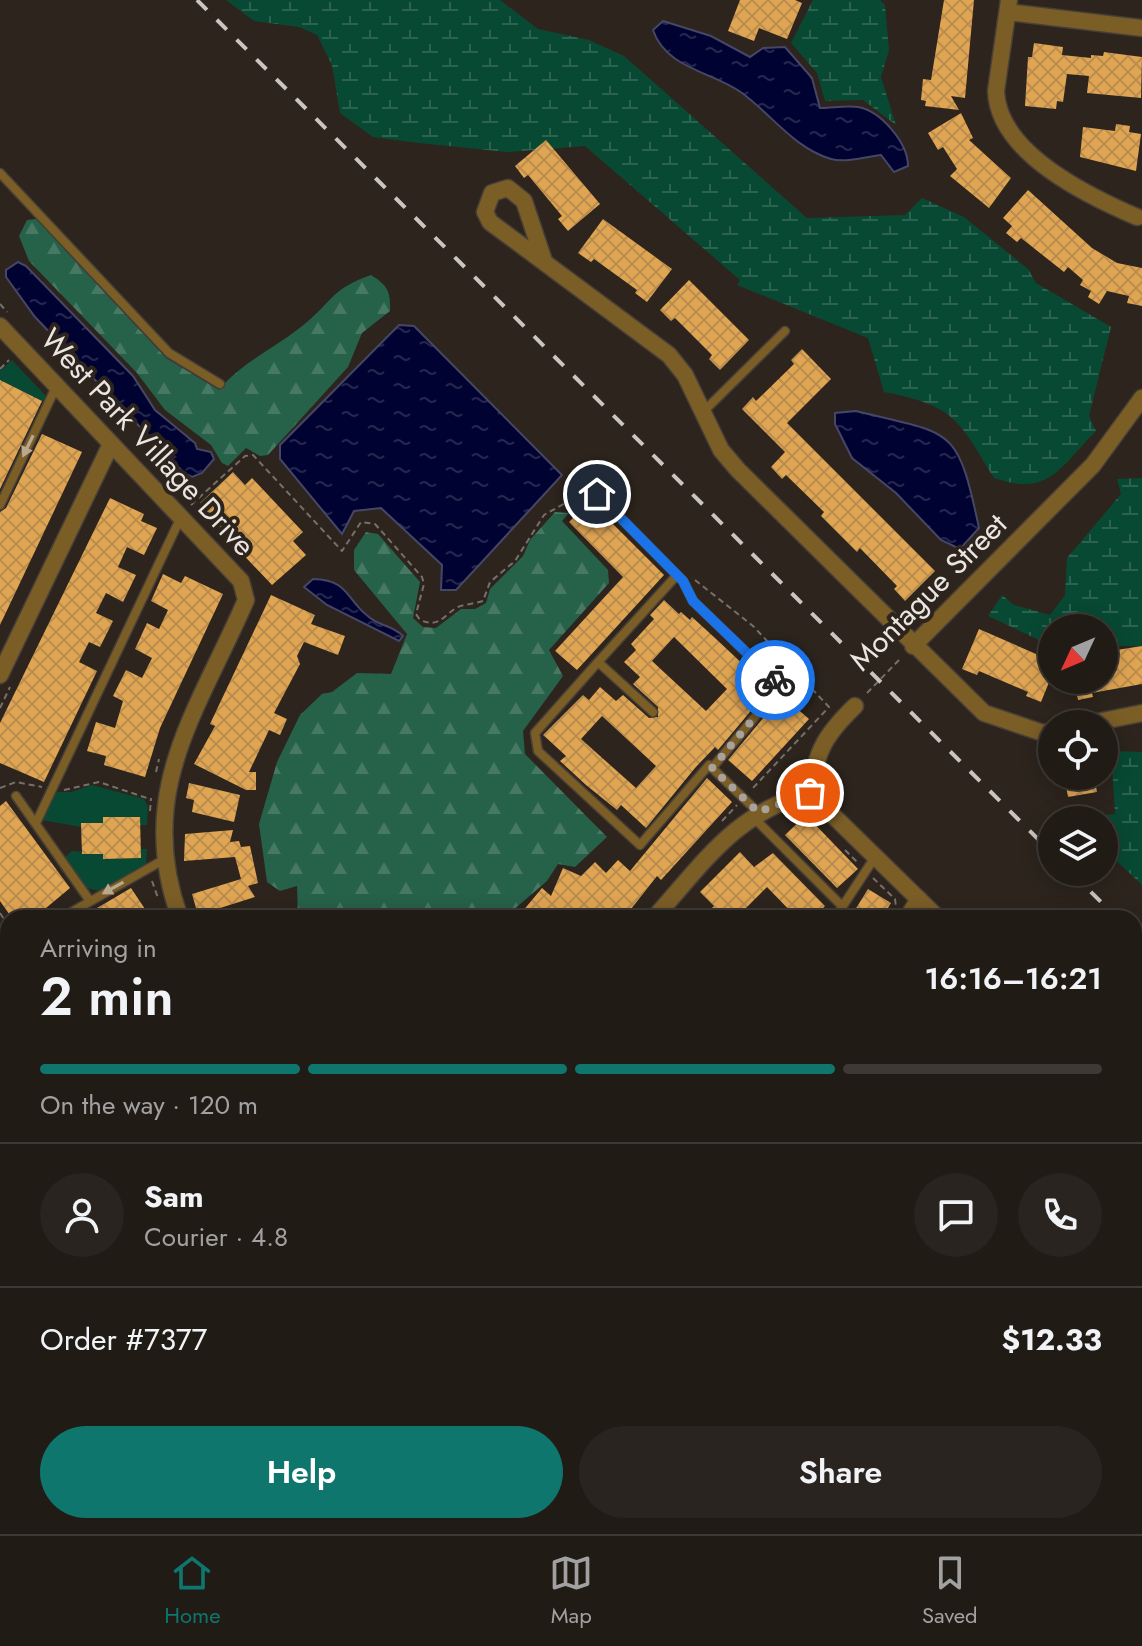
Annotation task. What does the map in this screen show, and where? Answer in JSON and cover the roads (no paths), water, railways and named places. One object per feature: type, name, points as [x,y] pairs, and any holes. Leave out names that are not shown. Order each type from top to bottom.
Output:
[{"type":"street","points":[[1137,217],[1082,193],[1009,132],[997,105],[996,91],[1009,6],[1142,28]]},
{"type":"street","points":[[543,258],[669,355],[685,375],[721,450],[913,646],[984,713],[1038,731]]},
{"type":"street","name":"West Park Village Drive","points":[[6,342],[185,511],[241,581],[246,600],[179,745],[165,789],[165,859],[178,910]]},
{"type":"street","name":"Montague Street","points":[[913,646],[1093,465],[1142,398]]},
{"type":"street","points":[[5,681],[111,444]]},
{"type":"street","name":"Montague Street","points":[[810,793],[814,762],[827,733],[855,706]]},
{"type":"street","points":[[1118,718],[1142,713]]},
{"type":"street","points":[[662,910],[755,814],[810,793],[930,910]]},
{"type":"street","points":[[912,910],[919,899]]},
{"type":"lane","points":[[0,173],[169,353],[220,384]]},
{"type":"lane","points":[[702,413],[785,331]]},
{"type":"lane","points":[[0,505],[57,387]]},
{"type":"lane","points":[[594,491],[677,575],[693,601],[781,686],[712,768]]},
{"type":"lane","points":[[36,823],[185,511]]},
{"type":"lane","points":[[677,575],[535,733],[538,751],[640,845],[709,765],[744,798],[755,814],[842,906]]},
{"type":"lane","points":[[598,662],[653,712]]},
{"type":"lane","points":[[16,796],[90,901]]},
{"type":"lane","points":[[840,910],[876,857]]},
{"type":"lane","points":[[75,910],[165,859]]},
{"type":"water","points":[[663,21],[711,36],[750,57],[763,48],[785,47],[812,78],[820,108],[854,106],[876,115],[898,138],[908,166],[894,172],[881,155],[837,160],[806,147],[742,93],[679,62],[668,53],[653,30]]},
{"type":"water","points":[[18,262],[26,266],[133,376],[155,410],[195,443],[197,449],[211,452],[214,459],[202,473],[192,477],[184,473],[35,317],[6,277],[6,270]]},
{"type":"water","points":[[399,325],[414,326],[562,475],[456,590],[441,590],[442,565],[381,508],[354,511],[342,534],[280,459],[280,445]]},
{"type":"water","points":[[856,411],[932,431],[946,440],[956,452],[964,469],[979,528],[960,549],[941,540],[896,493],[852,458],[835,424],[835,413]]},
{"type":"water","points":[[313,579],[341,587],[369,617],[403,636],[399,641],[327,605],[304,587]]},
{"type":"railway","points":[[197,0],[1038,839]]},
{"type":"railway","points":[[1085,886],[1109,910]]}]
